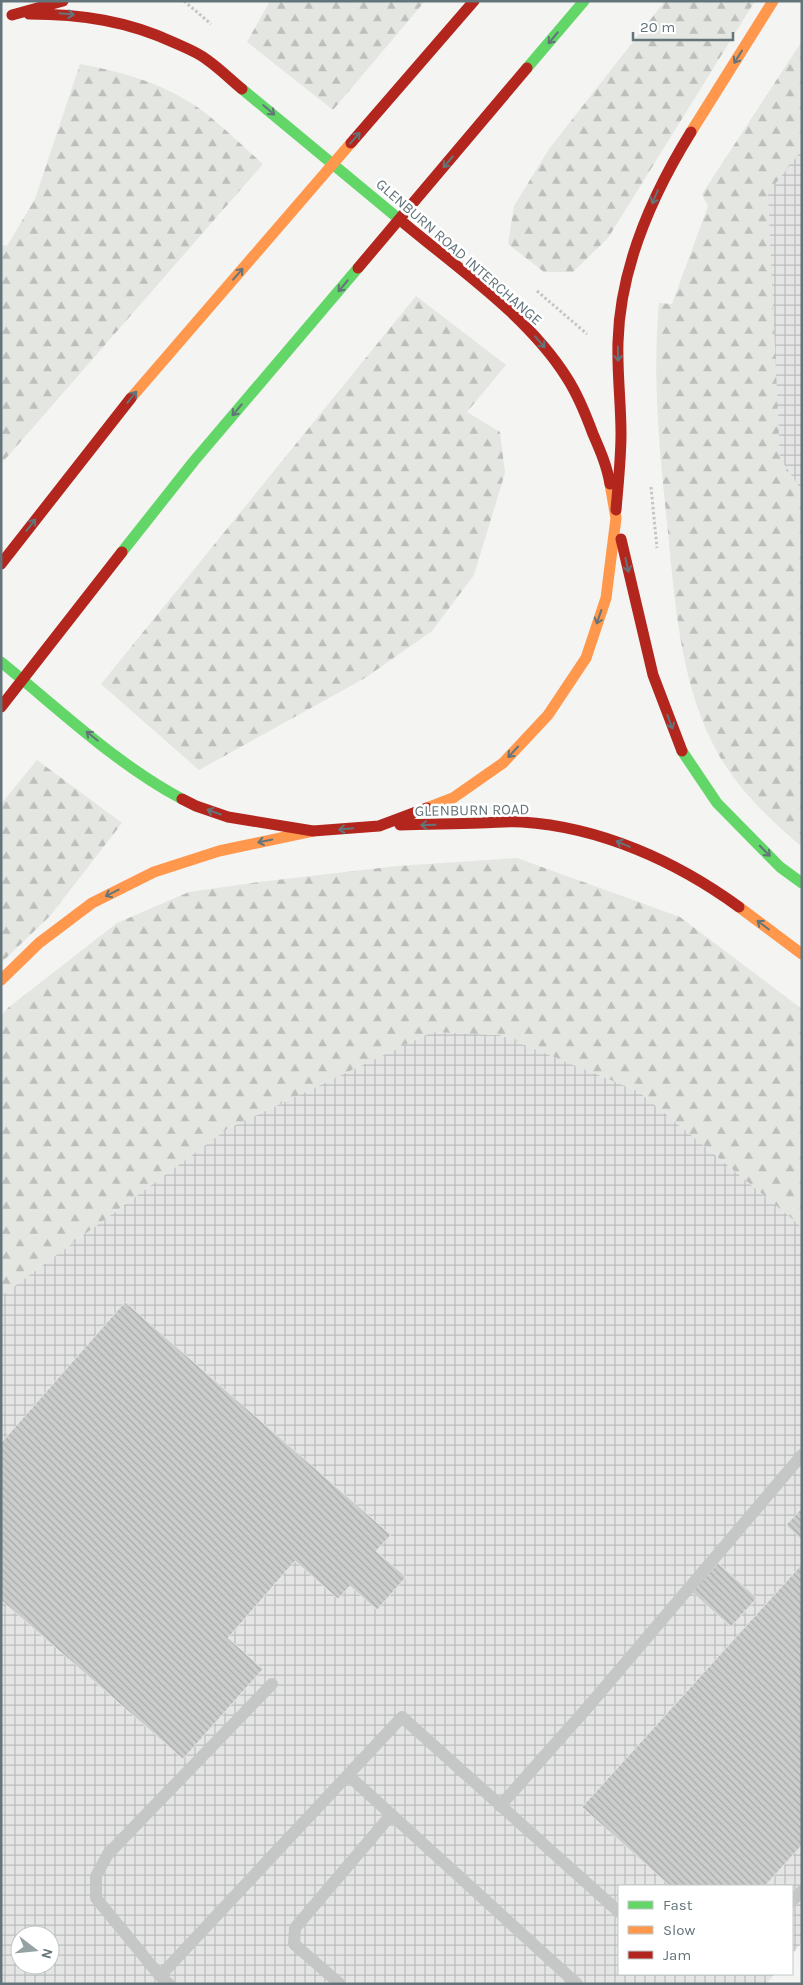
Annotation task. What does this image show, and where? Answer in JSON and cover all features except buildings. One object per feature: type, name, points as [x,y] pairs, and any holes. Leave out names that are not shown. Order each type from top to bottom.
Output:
[{"type":"main road","points":[[6,16],[63,1]]},
{"type":"main road","points":[[1,564],[132,397],[474,1]]},
{"type":"main road","points":[[1,707],[194,462],[584,1]]},
{"type":"main road","points":[[772,1],[686,140],[660,187],[639,237],[629,267],[623,296],[618,342],[621,434],[616,514],[653,675],[680,747],[717,802],[780,867],[802,883]]},
{"type":"main road","name":"GLENBURN ROAD INTERCHANGE","points":[[1,662],[130,767],[160,787],[196,806],[228,817],[313,831],[379,826],[453,798],[503,763],[548,715],[586,658],[606,598],[616,514],[608,470],[586,414],[568,380],[548,351],[527,327],[231,79],[205,58],[175,41],[135,26],[95,16],[56,13],[6,16]]},
{"type":"main road","name":"GLENBURN ROAD","points":[[379,826],[521,822],[569,828],[611,839],[664,862],[725,897],[802,954]]},
{"type":"main road","points":[[1,980],[39,943],[92,903],[154,872],[219,851],[313,831]]},
{"type":"lane","points":[[500,1806],[587,1708],[802,1455]]},
{"type":"lane","points":[[272,1684],[108,1854],[96,1876],[96,1898],[164,1980],[402,1717],[618,1911]]},
{"type":"lane","points":[[348,1775],[577,1984]]},
{"type":"lane","points":[[340,1984],[294,1944],[295,1928],[391,1815]]},
{"type":"lane","points":[[793,1901],[802,1891]]},
{"type":"path","points":[[532,287],[588,334]]},
{"type":"path","points":[[651,477],[658,554]]},
{"type":"shaded area","points":[[802,138],[802,498],[776,460],[762,195]]},
{"type":"shaded area","points":[[432,1032],[500,1035],[638,1091],[802,1227],[802,1943],[793,1953],[793,1885],[618,1885],[618,1975],[774,1975],[766,1984],[1,1984],[1,1296],[227,1129]]},
{"type":"green space","points":[[270,1],[425,1],[333,110],[247,42]]},
{"type":"green space","points":[[665,1],[755,1],[608,238],[573,272],[544,272],[508,244],[514,206],[549,149]]},
{"type":"green space","points":[[802,41],[802,150],[768,193],[780,458],[802,491],[802,847],[751,799],[720,758],[701,717],[693,692],[686,666],[673,586],[660,446],[656,361],[659,303],[672,304],[708,206],[702,194]]},
{"type":"green space","points":[[80,64],[134,77],[173,93],[205,113],[263,164],[1,464],[1,245],[7,246],[35,199]]},
{"type":"green space","points":[[416,296],[506,365],[467,412],[500,432],[505,473],[474,575],[432,631],[365,678],[199,770],[101,684]]},
{"type":"green space","points":[[37,760],[122,823],[50,916],[1,963],[1,804]]},
{"type":"green space","points":[[517,858],[680,917],[802,1009],[802,1227],[638,1091],[500,1035],[432,1032],[227,1129],[1,1296],[1,1015],[9,1007],[117,923],[189,892],[397,866]]},
{"type":"traffic: fast","points":[[527,68],[584,1]]},
{"type":"traffic: fast","points":[[242,89],[405,224]]},
{"type":"traffic: fast","points":[[122,552],[194,461],[358,268]]},
{"type":"traffic: fast","points":[[1,662],[111,753],[182,799]]},
{"type":"traffic: fast","points":[[682,751],[717,803],[780,867],[802,883]]},
{"type":"traffic: slow","points":[[691,132],[773,1]]},
{"type":"traffic: slow","points":[[131,398],[351,143]]},
{"type":"traffic: slow","points":[[427,808],[453,798],[503,763],[548,715],[586,658],[606,598],[616,518],[610,484]]},
{"type":"traffic: slow","points":[[1,980],[39,943],[92,903],[154,872],[219,851],[313,831]]},
{"type":"traffic: slow","points":[[739,907],[802,954]]},
{"type":"traffic: jam","points":[[12,15],[63,1]]},
{"type":"traffic: jam","points":[[351,143],[474,1]]},
{"type":"traffic: jam","points":[[29,14],[86,17],[140,29],[199,54],[242,89]]},
{"type":"traffic: jam","points":[[358,268],[527,68]]},
{"type":"traffic: jam","points":[[616,510],[621,434],[618,342],[625,286],[632,259],[651,206],[691,132]]},
{"type":"traffic: jam","points":[[405,224],[492,295],[514,315],[551,356],[582,405],[603,458],[610,484]]},
{"type":"traffic: jam","points":[[1,564],[131,398]]},
{"type":"traffic: jam","points":[[621,539],[653,675],[682,751]]},
{"type":"traffic: jam","points":[[1,707],[122,552]]},
{"type":"traffic: jam","points":[[182,799],[228,817],[313,831],[379,826],[427,808]]},
{"type":"traffic: jam","points":[[400,825],[517,822],[551,825],[580,831],[636,849],[663,861],[715,890],[739,907]]}]
